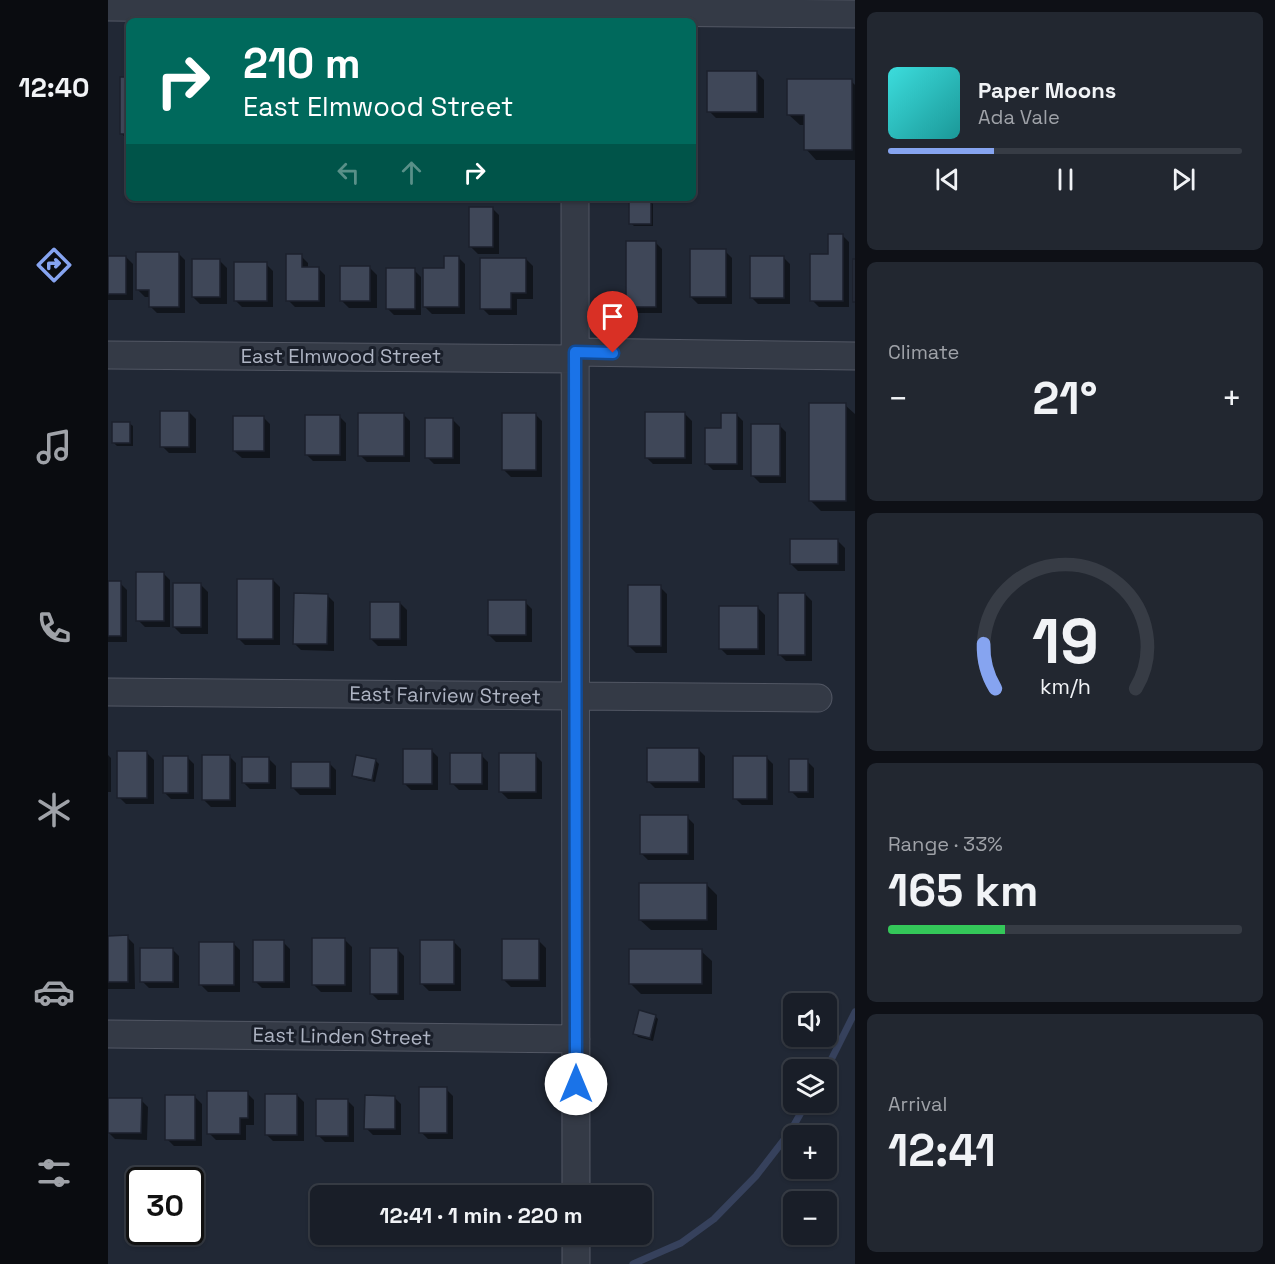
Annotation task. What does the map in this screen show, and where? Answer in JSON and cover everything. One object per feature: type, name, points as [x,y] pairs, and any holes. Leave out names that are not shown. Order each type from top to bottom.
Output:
[{"type":"street","points":[[108,7],[855,14]]},
{"type":"street","points":[[575,201],[576,1185]]},
{"type":"street","name":"East Elmwood Street","points":[[108,355],[855,356]]},
{"type":"street","name":"East Fairview Street","points":[[108,692],[818,698]]},
{"type":"street","name":"East Linden Street","points":[[108,1034],[576,1039]]},
{"type":"street","points":[[576,1245],[576,1264]]},
{"type":"building","points":[[707,71],[757,71],[757,112],[707,112]]},
{"type":"building","points":[[120,77],[126,77],[126,134],[120,134]]},
{"type":"building","points":[[787,79],[852,79],[852,150],[804,150],[804,115],[787,115]]},
{"type":"building","points":[[629,201],[651,201],[651,224],[629,224]]},
{"type":"building","points":[[469,207],[493,207],[493,247],[469,247]]},
{"type":"building","points":[[828,234],[843,234],[843,301],[810,301],[810,254],[828,254]]},
{"type":"building","points":[[626,241],[656,241],[656,307],[626,307]]},
{"type":"building","points":[[690,249],[726,249],[726,297],[690,297]]},
{"type":"building","points":[[136,252],[179,252],[179,307],[149,307],[149,290],[136,290]]},
{"type":"building","points":[[286,254],[302,254],[302,267],[319,267],[319,301],[286,301]]},
{"type":"building","points":[[108,256],[126,256],[126,294],[108,294]]},
{"type":"building","points":[[444,256],[459,256],[459,307],[423,307],[423,268],[444,268]]},
{"type":"building","points":[[750,256],[784,256],[784,298],[750,298]]},
{"type":"building","points":[[480,258],[526,258],[526,293],[511,293],[511,309],[480,309]]},
{"type":"building","points":[[192,259],[220,259],[220,297],[192,297]]},
{"type":"building","points":[[853,259],[855,259],[855,302],[853,302]]},
{"type":"building","points":[[234,262],[267,262],[267,301],[234,301]]},
{"type":"building","points":[[340,266],[370,266],[370,301],[340,301]]},
{"type":"building","points":[[386,268],[415,268],[415,309],[386,309]]},
{"type":"building","points":[[809,403],[846,403],[846,501],[809,501]]},
{"type":"building","points":[[160,411],[189,411],[189,447],[160,447]]},
{"type":"building","points":[[645,412],[685,412],[685,458],[645,458]]},
{"type":"building","points":[[358,413],[404,413],[404,456],[358,456]]},
{"type":"building","points":[[502,413],[536,413],[536,470],[502,470]]},
{"type":"building","points":[[721,413],[737,413],[737,464],[705,464],[705,428],[721,428]]},
{"type":"building","points":[[305,415],[340,415],[340,455],[305,455]]},
{"type":"building","points":[[233,416],[264,416],[264,451],[233,451]]},
{"type":"building","points":[[425,418],[453,418],[453,458],[425,458]]},
{"type":"building","points":[[112,422],[130,422],[130,443],[112,443]]},
{"type":"building","points":[[751,424],[780,424],[780,476],[751,476]]},
{"type":"building","points":[[790,539],[838,539],[838,564],[790,564]]},
{"type":"building","points":[[136,572],[164,572],[164,621],[136,621]]},
{"type":"building","points":[[237,579],[273,579],[273,639],[237,639]]},
{"type":"building","points":[[108,581],[121,581],[121,636],[108,636]]},
{"type":"building","points":[[173,583],[201,583],[201,627],[173,627]]},
{"type":"building","points":[[628,585],[661,585],[661,646],[628,646]]},
{"type":"building","points":[[294,593],[328,594],[327,644],[293,644]]},
{"type":"building","points":[[778,593],[805,593],[805,655],[778,655]]},
{"type":"building","points":[[488,600],[526,600],[526,635],[488,635]]},
{"type":"building","points":[[370,602],[400,602],[400,639],[370,639]]},
{"type":"building","points":[[719,606],[758,606],[758,649],[719,649]]},
{"type":"building","points":[[647,748],[699,748],[699,782],[647,782]]},
{"type":"building","points":[[403,749],[432,749],[432,784],[403,784]]},
{"type":"building","points":[[117,751],[147,751],[147,798],[117,798]]},
{"type":"building","points":[[450,753],[482,753],[482,784],[450,784]]},
{"type":"building","points":[[499,753],[536,753],[536,792],[499,792]]},
{"type":"building","points":[[202,755],[230,755],[230,800],[202,800]]},
{"type":"building","points":[[356,755],[376,759],[372,780],[352,776]]},
{"type":"building","points":[[163,756],[188,756],[188,793],[163,793]]},
{"type":"building","points":[[733,756],[767,756],[767,799],[733,799]]},
{"type":"building","points":[[242,757],[269,757],[269,783],[242,783]]},
{"type":"building","points":[[789,759],[808,759],[808,792],[789,792]]},
{"type":"building","points":[[291,762],[330,762],[330,788],[291,788]]},
{"type":"building","points":[[640,815],[688,815],[688,854],[640,854]]},
{"type":"building","points":[[639,883],[707,883],[707,920],[639,920]]},
{"type":"building","points":[[128,935],[128,982],[108,982],[108,936]]},
{"type":"building","points":[[312,938],[345,938],[345,985],[312,985]]},
{"type":"building","points":[[502,939],[539,939],[539,980],[502,980]]},
{"type":"building","points":[[253,940],[284,940],[284,982],[253,982]]},
{"type":"building","points":[[420,940],[454,940],[454,984],[420,984]]},
{"type":"building","points":[[199,942],[234,942],[234,985],[199,985]]},
{"type":"building","points":[[140,948],[173,948],[173,982],[140,982]]},
{"type":"building","points":[[370,948],[398,948],[398,994],[370,994]]},
{"type":"building","points":[[629,949],[702,949],[702,984],[629,984]]},
{"type":"building","points":[[639,1010],[656,1015],[650,1038],[633,1034]]},
{"type":"building","points":[[419,1087],[447,1087],[447,1133],[419,1133]]},
{"type":"building","points":[[207,1091],[248,1091],[248,1118],[240,1118],[240,1134],[207,1134]]},
{"type":"building","points":[[265,1094],[297,1094],[297,1135],[265,1135]]},
{"type":"building","points":[[165,1095],[195,1095],[195,1140],[165,1140]]},
{"type":"building","points":[[365,1095],[395,1096],[395,1129],[364,1129]]},
{"type":"building","points":[[108,1098],[142,1098],[141,1133],[108,1133]]},
{"type":"building","points":[[316,1099],[348,1099],[348,1136],[316,1136]]},
{"type":"waterway","points":[[832,1059],[855,1012]]},
{"type":"waterway","points":[[633,1264],[681,1243],[714,1219],[756,1176],[790,1132],[801,1113]]},
{"type":"route","points":[[576,1084],[575,352],[613,353]]}]
